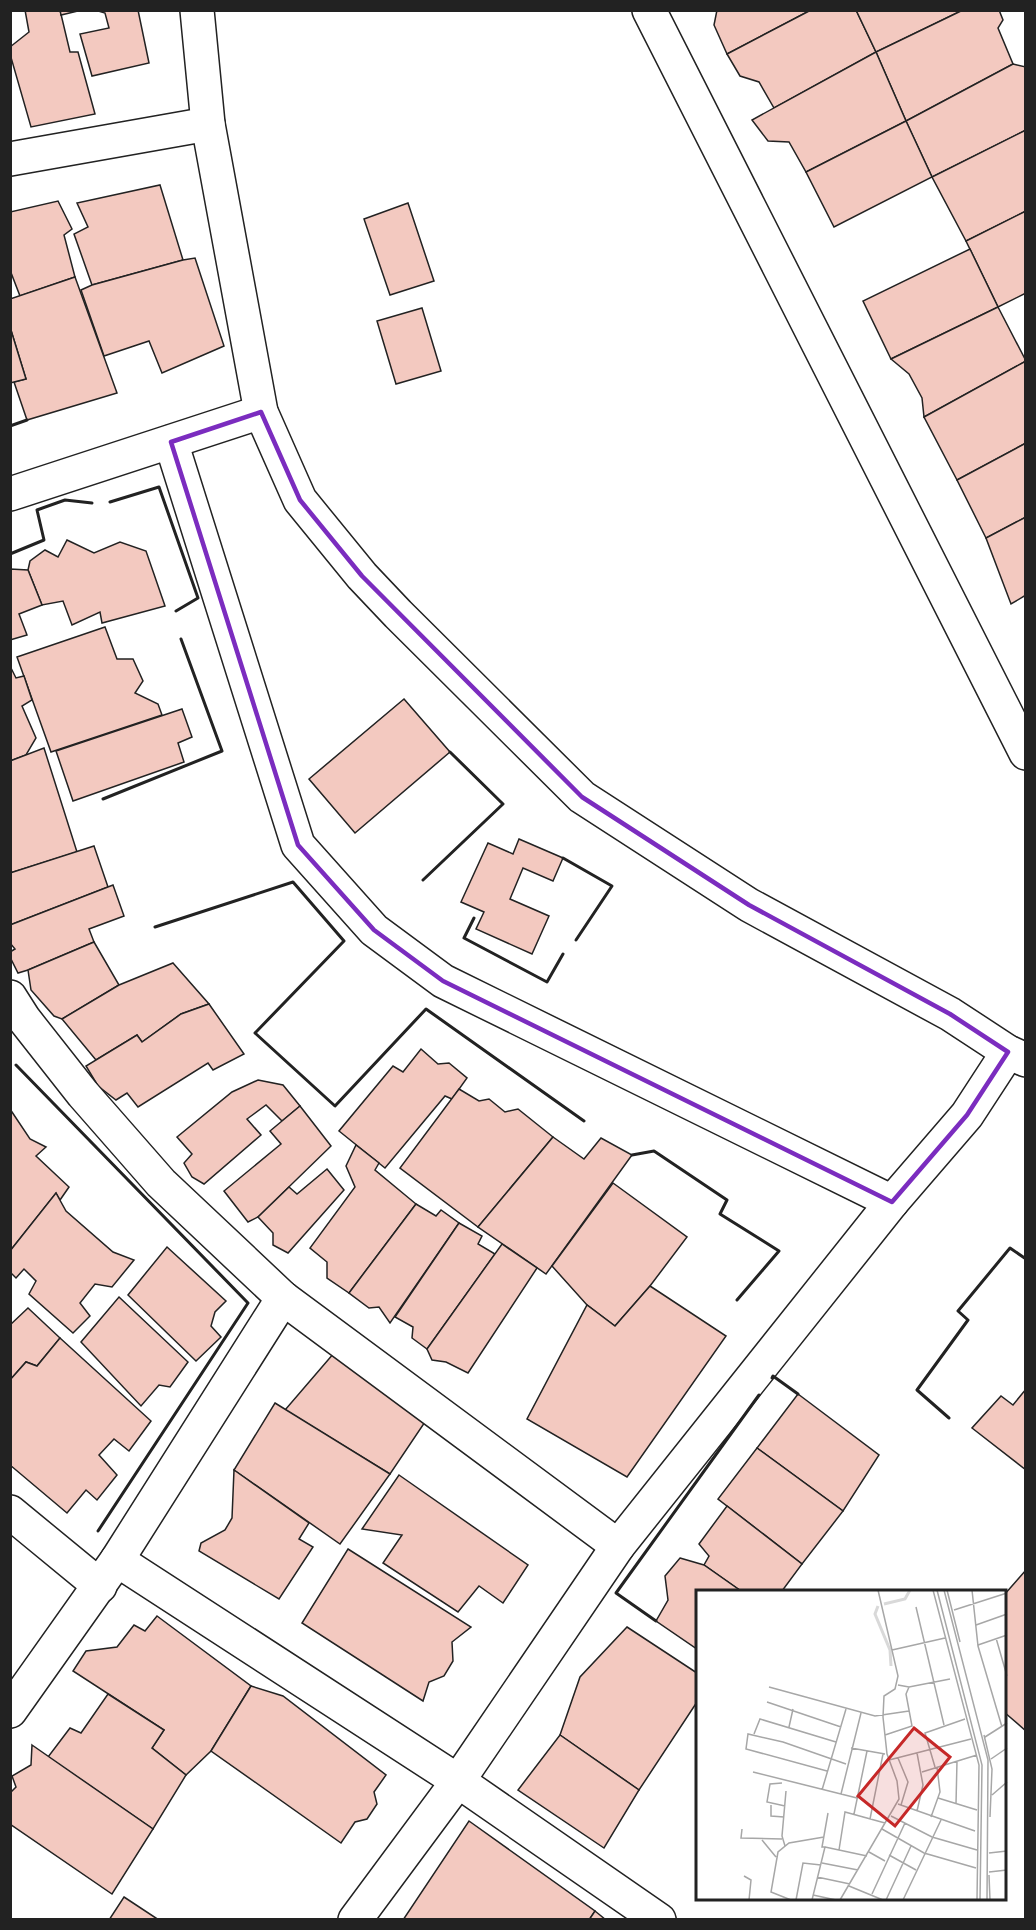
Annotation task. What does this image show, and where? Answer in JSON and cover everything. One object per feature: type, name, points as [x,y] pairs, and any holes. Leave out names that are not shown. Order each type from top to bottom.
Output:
[{"type":"street","points":[[197,10],[208,124],[261,412],[300,500],[355,568],[398,614],[582,797],[748,906],[950,1014],[1017,1056],[892,1202],[618,1546],[458,1781],[355,1920]]},
{"type":"street","points":[[649,10],[1026,753]]},
{"type":"street","points":[[10,159],[208,124]]},
{"type":"street","points":[[10,494],[261,412]]},
{"type":"street","points":[[171,442],[298,845],[374,930],[443,981],[892,1202]]},
{"type":"street","points":[[10,997],[24,1019],[82,1094],[161,1183],[283,1298],[618,1546]]},
{"type":"street","points":[[10,1711],[109,1573],[283,1298]]},
{"type":"street","points":[[10,1512],[458,1781],[659,1920]]},
{"type":"highlighted area","points":[[261,412],[300,500],[362,576],[582,797],[749,905],[950,1014],[1008,1052],[967,1115],[892,1202],[443,981],[374,930],[298,845],[171,442]]},
{"type":"building","points":[[25,10],[60,10],[70,52],[78,52],[95,114],[31,127],[10,54],[10,47],[29,32]]},
{"type":"building","points":[[60,10],[82,10],[61,15]]},
{"type":"building","points":[[95,10],[138,10],[149,63],[92,76],[80,34],[109,28],[105,13]]},
{"type":"building","points":[[717,10],[811,10],[727,54],[714,25]]},
{"type":"building","points":[[811,10],[856,10],[876,52],[774,108],[759,82],[740,76],[727,54]]},
{"type":"building","points":[[856,10],[963,10],[876,52]]},
{"type":"building","points":[[963,10],[999,10],[1003,20],[998,28],[1013,64],[906,121],[876,52]]},
{"type":"building","points":[[876,52],[906,121],[806,172],[789,142],[768,141],[752,120]]},
{"type":"building","points":[[1013,64],[1026,67],[1026,130],[932,177],[906,121]]},
{"type":"building","points":[[906,121],[932,177],[834,227],[806,172]]},
{"type":"building","points":[[1026,130],[1026,211],[966,241],[932,177]]},
{"type":"building","points":[[160,185],[183,260],[92,285],[74,234],[88,227],[77,203]]},
{"type":"building","points":[[58,201],[72,229],[64,235],[75,277],[20,296],[10,270],[10,212]]},
{"type":"building","points":[[408,203],[434,281],[390,295],[364,219]]},
{"type":"building","points":[[1026,211],[1026,293],[998,307],[966,241]]},
{"type":"building","points":[[970,249],[998,307],[891,359],[863,301]]},
{"type":"building","points":[[195,258],[224,346],[162,373],[149,341],[104,356],[81,290],[92,285]]},
{"type":"building","points":[[75,277],[117,393],[27,420],[14,382],[26,379],[10,327],[10,299]]},
{"type":"building","points":[[998,307],[1026,361],[924,417],[922,398],[909,374],[891,359]]},
{"type":"building","points":[[422,308],[441,371],[396,384],[377,321]]},
{"type":"building","points":[[10,327],[26,379],[10,383]]},
{"type":"building","points":[[1026,361],[1026,443],[957,480],[924,417]]},
{"type":"building","points":[[1026,443],[1026,517],[986,538],[957,480]]},
{"type":"building","points":[[1026,517],[1026,595],[1011,604],[986,538]]},
{"type":"building","points":[[67,540],[94,553],[120,542],[146,551],[165,606],[102,623],[100,612],[72,625],[63,601],[42,605],[28,570],[30,561],[45,550],[58,557]]},
{"type":"building","points":[[10,569],[28,570],[42,605],[19,614],[27,635],[10,640]]},
{"type":"building","points":[[105,627],[117,659],[133,659],[143,681],[135,693],[158,704],[162,715],[51,752],[17,657]]},
{"type":"building","points":[[10,666],[16,678],[24,676],[32,700],[22,706],[36,738],[26,755],[10,761]]},
{"type":"building","points":[[404,699],[450,752],[355,833],[309,779]]},
{"type":"building","points":[[182,709],[192,737],[178,743],[184,762],[73,801],[56,751]]},
{"type":"building","points":[[44,748],[77,852],[10,873],[10,761]]},
{"type":"building","points":[[519,839],[563,858],[553,881],[523,868],[510,899],[549,916],[532,954],[476,929],[484,912],[461,902],[488,843],[513,854]]},
{"type":"building","points":[[94,846],[108,887],[10,925],[10,873]]},
{"type":"building","points":[[113,885],[124,916],[89,929],[94,942],[18,973],[10,957],[10,952],[15,949],[10,943],[10,925]]},
{"type":"building","points":[[94,942],[119,985],[62,1019],[54,1016],[31,990],[28,970]]},
{"type":"building","points":[[173,963],[209,1004],[181,1014],[142,1042],[137,1035],[96,1060],[62,1019],[119,985]]},
{"type":"building","points":[[209,1004],[244,1054],[213,1070],[208,1063],[138,1107],[127,1093],[116,1100],[98,1086],[86,1066],[137,1035],[142,1042],[181,1014]]},
{"type":"building","points":[[421,1049],[438,1064],[449,1063],[467,1078],[452,1099],[445,1096],[385,1168],[339,1131],[393,1066],[403,1072]]},
{"type":"building","points":[[258,1080],[283,1085],[300,1106],[282,1121],[266,1105],[247,1119],[261,1135],[204,1184],[192,1177],[184,1163],[192,1154],[177,1137],[232,1092]]},
{"type":"building","points":[[459,1089],[479,1101],[489,1099],[505,1112],[518,1109],[553,1137],[478,1227],[400,1168]]},
{"type":"building","points":[[300,1106],[331,1146],[258,1217],[248,1222],[224,1191],[281,1144],[270,1131]]},
{"type":"building","points":[[12,1112],[30,1139],[46,1147],[36,1156],[69,1187],[60,1200],[56,1193],[10,1251],[10,1114]]},
{"type":"building","points":[[553,1137],[584,1159],[601,1138],[632,1155],[546,1274],[478,1227]]},
{"type":"building","points":[[356,1145],[379,1163],[375,1170],[416,1204],[349,1293],[327,1278],[327,1262],[310,1248],[355,1187],[346,1166]]},
{"type":"building","points":[[327,1169],[344,1190],[288,1253],[273,1245],[273,1233],[258,1217],[289,1187],[297,1194]]},
{"type":"building","points":[[613,1183],[687,1237],[650,1286],[615,1326],[587,1305],[552,1266]]},
{"type":"building","points":[[56,1193],[66,1211],[113,1252],[134,1260],[112,1287],[95,1284],[80,1303],[90,1316],[73,1333],[29,1294],[36,1281],[24,1269],[16,1278],[10,1272],[10,1251]]},
{"type":"building","points":[[416,1204],[436,1216],[441,1210],[459,1223],[390,1323],[379,1307],[369,1308],[349,1293]]},
{"type":"building","points":[[459,1223],[482,1236],[478,1244],[495,1254],[427,1349],[412,1338],[413,1327],[395,1317]]},
{"type":"building","points":[[502,1244],[537,1268],[468,1373],[446,1362],[432,1360],[427,1349]]},
{"type":"building","points":[[167,1247],[226,1301],[215,1312],[211,1326],[221,1337],[196,1361],[128,1295]]},
{"type":"building","points":[[650,1286],[726,1336],[627,1477],[527,1419],[587,1305],[615,1326]]},
{"type":"building","points":[[119,1297],[188,1362],[170,1387],[159,1385],[141,1406],[81,1342]]},
{"type":"building","points":[[28,1308],[60,1338],[37,1366],[26,1362],[10,1380],[10,1325]]},
{"type":"building","points":[[60,1338],[151,1421],[129,1451],[114,1439],[99,1455],[117,1475],[97,1500],[86,1490],[67,1513],[10,1465],[10,1380],[26,1362],[37,1366]]},
{"type":"building","points":[[334,1353],[427,1419],[390,1474],[285,1410]]},
{"type":"building","points":[[1026,1389],[1026,1470],[972,1428],[1001,1396],[1013,1405]]},
{"type":"building","points":[[798,1394],[879,1455],[843,1511],[757,1448]]},
{"type":"building","points":[[275,1403],[390,1474],[340,1544],[234,1470]]},
{"type":"building","points":[[757,1448],[843,1511],[802,1564],[718,1499]]},
{"type":"building","points":[[234,1470],[309,1523],[299,1539],[313,1547],[279,1599],[199,1551],[201,1543],[225,1530],[232,1518]]},
{"type":"building","points":[[399,1475],[528,1565],[503,1603],[479,1586],[458,1612],[383,1563],[402,1535],[362,1529]]},
{"type":"building","points":[[727,1506],[802,1564],[783,1590],[740,1590],[704,1565],[709,1556],[699,1544]]},
{"type":"building","points":[[348,1549],[471,1627],[452,1642],[453,1661],[444,1676],[429,1682],[423,1701],[302,1623]]},
{"type":"building","points":[[680,1558],[704,1565],[740,1590],[696,1590],[696,1648],[656,1621],[668,1600],[665,1576]]},
{"type":"building","points":[[1026,1570],[1026,1731],[1006,1714],[1006,1593]]},
{"type":"building","points":[[157,1616],[251,1686],[211,1751],[186,1775],[152,1748],[164,1730],[73,1671],[86,1651],[117,1647],[134,1625],[145,1631]]},
{"type":"building","points":[[627,1627],[696,1672],[696,1704],[639,1790],[560,1735],[580,1677]]},
{"type":"building","points":[[251,1686],[283,1696],[386,1775],[374,1792],[377,1804],[367,1819],[355,1822],[341,1843],[211,1751]]},
{"type":"building","points":[[108,1694],[164,1730],[152,1748],[186,1775],[153,1829],[48,1757],[70,1728],[81,1733]]},
{"type":"building","points":[[560,1735],[639,1790],[604,1848],[518,1790]]},
{"type":"building","points":[[32,1745],[153,1829],[112,1894],[10,1824],[10,1793],[16,1787],[12,1776],[31,1765]]},
{"type":"building","points":[[469,1821],[595,1911],[589,1920],[403,1920]]},
{"type":"building","points":[[124,1897],[159,1920],[109,1920]]},
{"type":"building","points":[[595,1911],[606,1920],[589,1920]]},
{"type":"wall","points":[[10,426],[27,420]]},
{"type":"wall","points":[[110,502],[159,487],[198,598],[176,611]]},
{"type":"wall","points":[[10,554],[44,540],[37,510],[65,500],[92,503]]},
{"type":"wall","points":[[103,799],[222,751],[181,639]]},
{"type":"wall","points":[[423,880],[503,804],[450,752]]},
{"type":"wall","points":[[563,858],[612,886],[576,940]]},
{"type":"wall","points":[[155,927],[293,882],[344,941],[255,1033],[335,1106],[426,1009],[584,1121]]},
{"type":"wall","points":[[474,918],[464,938],[547,982],[563,954]]},
{"type":"wall","points":[[16,1065],[248,1303],[98,1531]]},
{"type":"wall","points":[[632,1155],[654,1151],[727,1200],[720,1214],[779,1251],[737,1300]]},
{"type":"wall","points":[[949,1418],[917,1390],[968,1320],[958,1311],[1010,1248],[1026,1259]]},
{"type":"wall","points":[[772,1378],[773,1376],[798,1394]]},
{"type":"wall","points":[[656,1621],[616,1593],[759,1395]]}]
